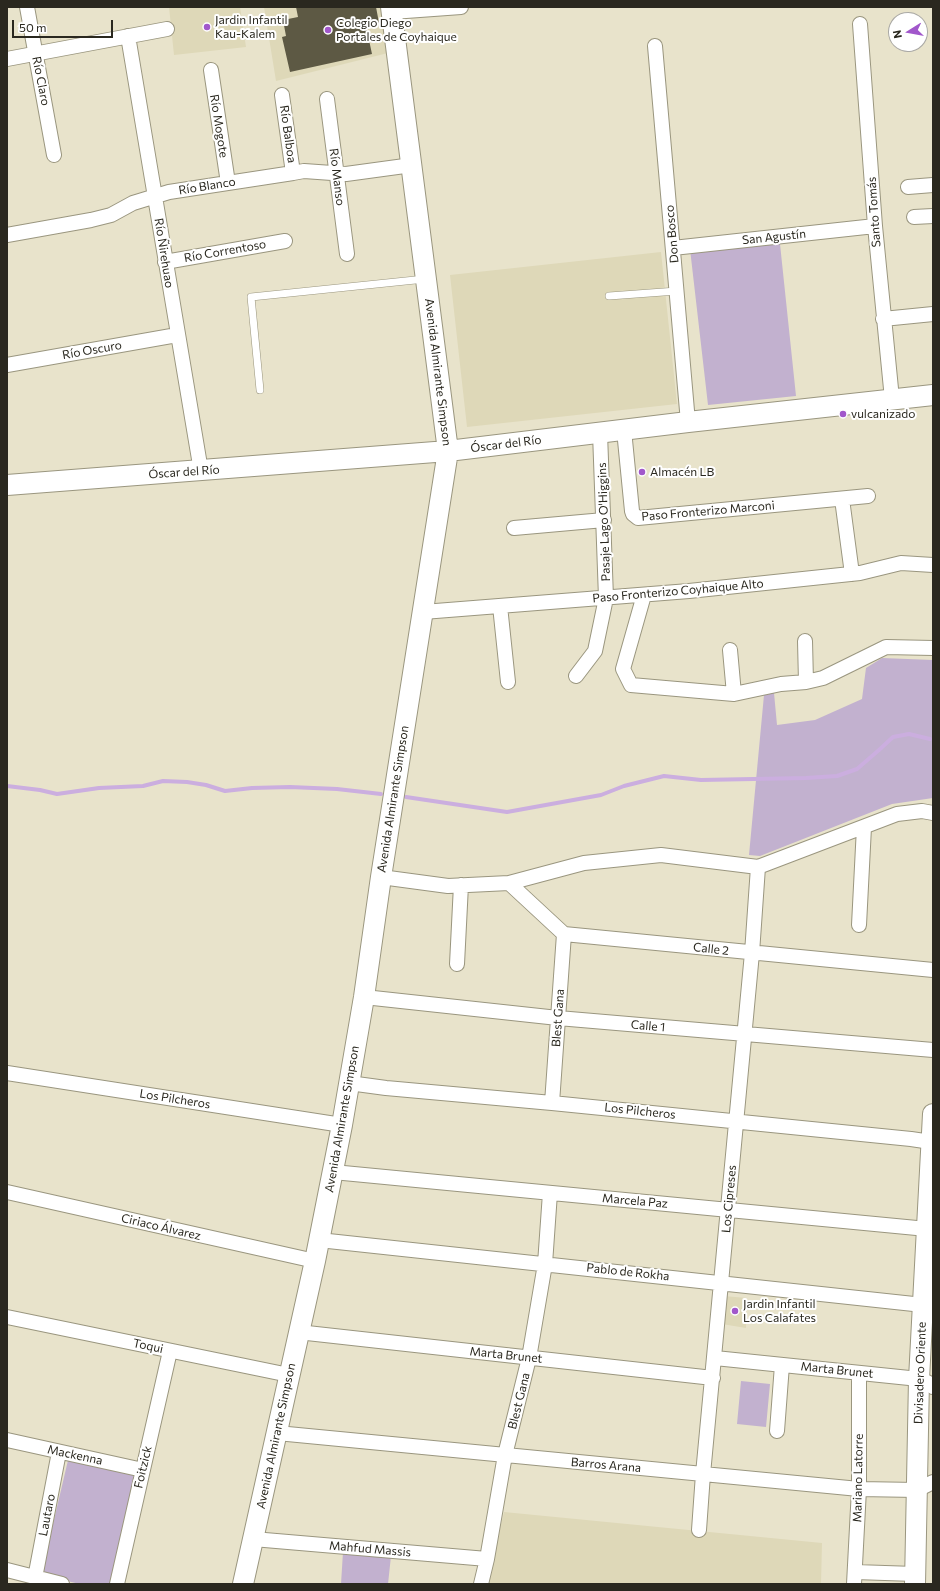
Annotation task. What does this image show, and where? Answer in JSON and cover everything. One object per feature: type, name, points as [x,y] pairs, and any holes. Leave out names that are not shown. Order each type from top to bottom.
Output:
[{"type":"street","name":"Río Claro","points":[[27,7],[54,155]]},
{"type":"street","points":[[391,10],[461,7]]},
{"type":"street","name":"Avenida Almirante Simpson","points":[[243,1584],[277,1433],[288,1375],[315,1261],[342,1125],[364,997],[381,877],[448,451],[391,10]]},
{"type":"street","name":"Santo Tomás","points":[[860,24],[874,226],[892,399]]},
{"type":"street","points":[[7,59],[167,29]]},
{"type":"street","name":"Río Ñirehuao","points":[[128,36],[201,471]]},
{"type":"street","name":"Don Bosco","points":[[655,46],[688,422]]},
{"type":"street","name":"Río Mogote","points":[[211,70],[228,183]]},
{"type":"street","name":"Río Balboa","points":[[282,95],[293,173]]},
{"type":"street","name":"Río Manso","points":[[327,99],[347,254]]},
{"type":"street","name":"Río Blanco","points":[[7,235],[91,220],[111,215],[133,203],[154,196],[228,183],[304,171],[337,174],[412,165]]},
{"type":"street","points":[[908,187],[933,185]]},
{"type":"street","points":[[914,217],[933,216]]},
{"type":"street","name":"San Agustín","points":[[673,248],[874,226]]},
{"type":"street","name":"Río Correntoso","points":[[165,262],[285,241]]},
{"type":"street","points":[[883,319],[933,314]]},
{"type":"street","name":"Río Oscuro","points":[[7,365],[177,335]]},
{"type":"street","name":"Óscar del Río","points":[[7,485],[448,451],[688,422],[933,395]]},
{"type":"street","name":"Paso Fronterizo Marconi","points":[[624,430],[632,511],[638,518],[868,496]]},
{"type":"street","name":"Pasaje Lago O'Higgins","points":[[576,676],[595,651],[606,598],[600,433]]},
{"type":"street","points":[[842,499],[852,574]]},
{"type":"street","points":[[514,528],[604,520]]},
{"type":"street","name":"Paso Fronterizo Coyhaique Alto","points":[[422,612],[689,591],[852,574],[901,563],[933,565]]},
{"type":"street","points":[[644,595],[623,669],[631,685],[734,694],[781,684],[806,682],[823,678],[886,647],[933,648]]},
{"type":"street","points":[[500,606],[508,682]]},
{"type":"street","points":[[805,641],[806,682]]},
{"type":"street","points":[[730,650],[734,694]]},
{"type":"street","points":[[381,877],[448,886],[509,883],[584,863],[661,855],[758,867],[897,814],[922,811],[933,813]]},
{"type":"street","points":[[860,925],[864,827]]},
{"type":"street","name":"Los Cipreses","points":[[699,1530],[745,1034],[758,867]]},
{"type":"street","points":[[509,883],[564,934]]},
{"type":"street","points":[[457,964],[461,885]]},
{"type":"street","name":"Calle 2","points":[[564,934],[933,970]]},
{"type":"street","name":"Blest Gana","points":[[552,1103],[564,934]]},
{"type":"street","name":"Calle 1","points":[[364,997],[558,1018],[933,1050]]},
{"type":"street","name":"Los Pilcheros","points":[[7,1073],[342,1125]]},
{"type":"street","name":"Los Pilcheros","points":[[349,1084],[737,1121],[911,1139],[932,1144]]},
{"type":"street","name":"Divisadero Oriente","points":[[915,1579],[925,1486],[926,1383],[933,1114]]},
{"type":"street","name":"Marcela Paz","points":[[333,1172],[728,1210],[930,1232]]},
{"type":"street","name":"Ciriaco Álvarez","points":[[7,1192],[315,1261]]},
{"type":"street","name":"Blest Gana","points":[[481,1584],[505,1455],[529,1358],[545,1264],[550,1193]]},
{"type":"street","name":"Pablo de Rokha","points":[[319,1240],[721,1283],[928,1309]]},
{"type":"street","name":"Toqui","points":[[7,1317],[288,1375]]},
{"type":"street","name":"Marta Brunet","points":[[298,1332],[713,1378]]},
{"type":"street","name":"Foitzick","points":[[117,1584],[170,1350]]},
{"type":"street","name":"Marta Brunet","points":[[715,1358],[859,1373],[926,1383]]},
{"type":"street","points":[[777,1430],[782,1365]]},
{"type":"street","name":"Mariano Latorre","points":[[854,1578],[859,1489],[859,1373]]},
{"type":"street","name":"Barros Arana","points":[[277,1433],[859,1489],[925,1486]]},
{"type":"street","name":"Mackenna","points":[[7,1440],[143,1470]]},
{"type":"street","name":"Lautaro","points":[[35,1578],[59,1452]]},
{"type":"street","name":"Mahfud Massis","points":[[253,1539],[487,1558]]},
{"type":"street","points":[[7,1570],[62,1584]]},
{"type":"street","points":[[854,1578],[915,1579]]},
{"type":"lane","points":[[260,390],[251,297],[426,279]]},
{"type":"lane","points":[[609,296],[677,291]]},
{"type":"shaded area","name":"Jardin Infantil Kau-Kalem","points":[[169,7],[240,7],[246,47],[174,55]]},
{"type":"shaded area","name":"Colegio Diego Portales de Coyhaique","points":[[264,7],[386,7],[392,52],[276,81]]},
{"type":"shaded area","points":[[780,244],[796,396],[708,405],[690,249]]},
{"type":"shaded area","points":[[661,252],[677,404],[467,427],[450,275]]},
{"type":"shaded area","points":[[882,658],[933,660],[933,798],[892,804],[760,856],[749,855],[764,695],[774,693],[777,725],[815,720],[862,699],[866,668]]},
{"type":"shaded area","name":"Jardin Infantil Los Calafates","points":[[723,1296],[747,1298],[746,1328],[722,1324]]},
{"type":"shaded area","points":[[741,1381],[770,1384],[766,1427],[737,1424]]},
{"type":"shaded area","points":[[69,1456],[137,1472],[111,1584],[80,1584],[41,1575]]},
{"type":"shaded area","points":[[504,1512],[822,1543],[821,1584],[487,1584]]},
{"type":"shaded area","points":[[343,1552],[391,1556],[388,1584],[341,1584]]},
{"type":"building","name":"Colegio Diego Portales de Coyhaique","points":[[296,7],[376,7],[379,23],[366,26],[372,54],[290,72],[282,37],[286,36],[283,20],[298,17]]},
{"type":"waterway","points":[[406,797],[507,812],[601,795],[624,786],[664,776],[701,780],[837,776],[857,769],[893,737],[909,734],[930,739]]},
{"type":"waterway","points":[[7,786],[40,790],[57,794],[99,788],[143,786],[163,781],[187,782],[206,785],[225,791],[252,788],[290,787],[337,789],[381,794]]},
{"type":"place","name":"Jardin Infantil Kau-Kalem","points":[[207,27]]},
{"type":"place","name":"Colegio Diego Portales de Coyhaique","points":[[328,30]]},
{"type":"place","name":"vulcanizado","points":[[843,414]]},
{"type":"place","name":"Almacén LB","points":[[642,472]]},
{"type":"place","name":"Jardin Infantil Los Calafates","points":[[735,1311]]}]
